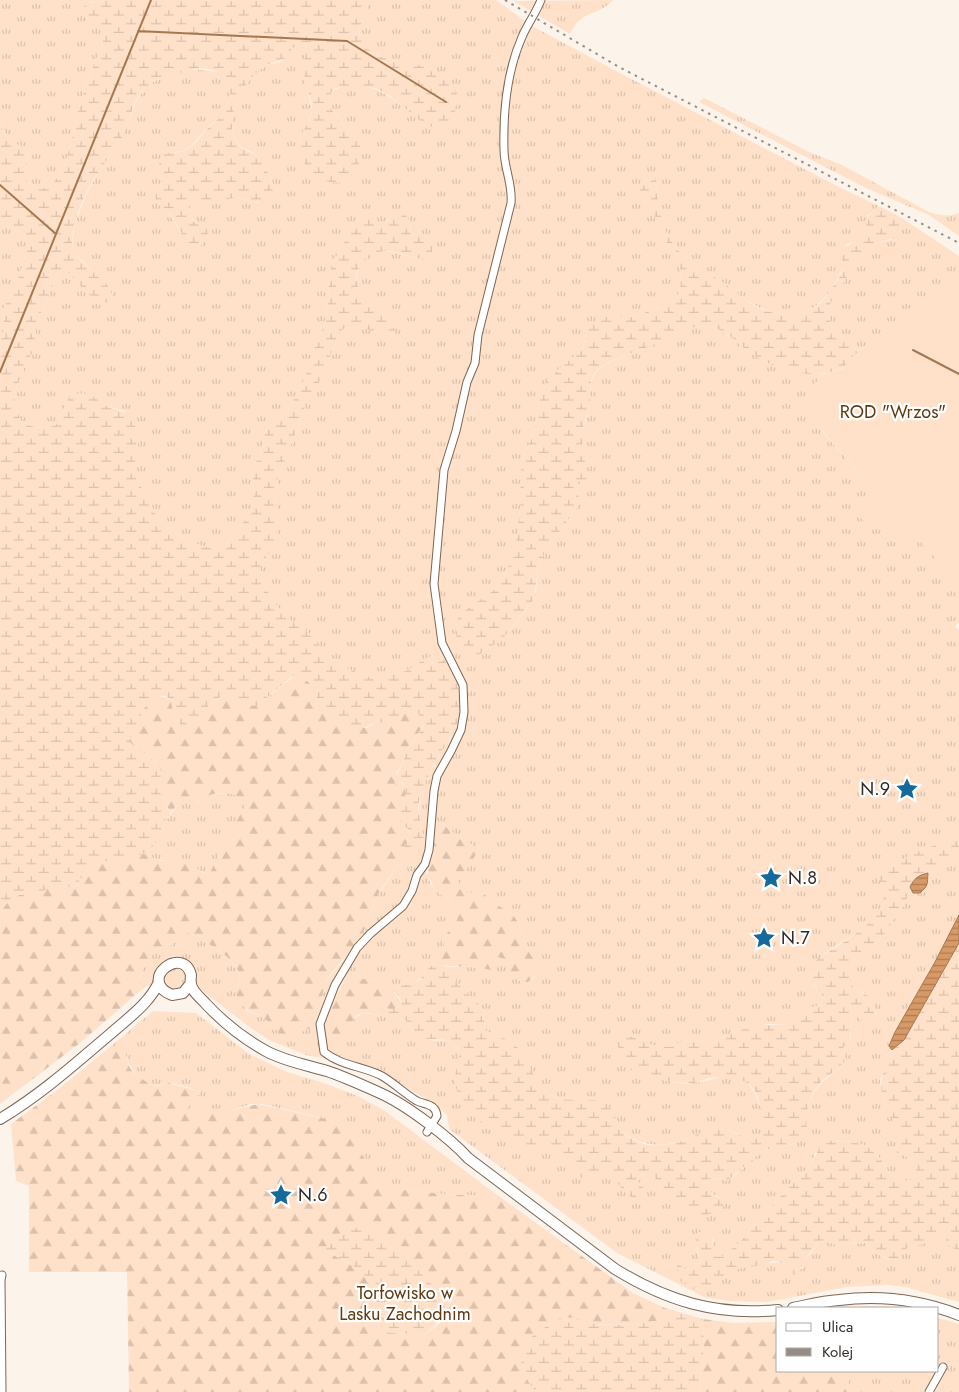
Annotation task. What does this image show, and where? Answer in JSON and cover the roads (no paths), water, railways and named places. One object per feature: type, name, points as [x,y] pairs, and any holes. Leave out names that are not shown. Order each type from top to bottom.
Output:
[{"type":"main road","points":[[136,1012],[152,994],[159,982],[161,971],[164,967],[178,963],[186,967],[197,994],[213,1011],[240,1034],[267,1051],[360,1084],[396,1102],[457,1153],[468,1158],[615,1269],[651,1290],[688,1303],[710,1308],[741,1311],[776,1310]]},
{"type":"main road","points":[[159,982],[166,992],[172,995],[180,994],[188,989],[191,983]]},
{"type":"main road","points":[[0,1119],[68,1069],[136,1012],[166,992]]},
{"type":"main road","points":[[180,994],[193,999],[213,1011]]},
{"type":"main road","points":[[798,1307],[837,1300],[870,1298],[911,1301],[934,1307]]},
{"type":"main road","points":[[939,1308],[959,1315]]},
{"type":"main road","points":[[945,1310],[959,1311]]},
{"type":"street","points":[[429,1129],[437,1116],[433,1106],[416,1100],[380,1075],[332,1058],[324,1052],[320,1024],[335,985],[357,948],[370,934],[403,906],[412,891],[417,875],[426,864],[437,776],[454,747],[461,730],[464,712],[463,685],[442,643],[434,584],[444,470],[456,431],[467,382],[476,362],[478,335],[511,203],[512,196],[504,150],[506,102],[511,72],[521,38],[541,0]]},
{"type":"street","points":[[2,1274],[2,1392]]},
{"type":"street","points":[[929,1392],[944,1367]]},
{"type":"waterway","points":[[0,372],[151,0]]},
{"type":"waterway","points":[[138,31],[347,41],[446,102]]},
{"type":"waterway","points":[[0,185],[56,234]]},
{"type":"waterway","points":[[913,350],[959,374]]},
{"type":"railway","points":[[505,0],[619,67],[959,243]]},
{"type":"place","name":"N.9","points":[[907,789]]},
{"type":"place","name":"N.8","points":[[771,878]]},
{"type":"place","name":"N.7","points":[[764,938]]},
{"type":"place","name":"N.6","points":[[281,1195]]},
{"type":"park label","name":"ROD \"Wrzos\"","points":[[893,412]]},
{"type":"park label","name":"Torfowisko w Lasku Zachodnim","points":[[405,1304]]}]
